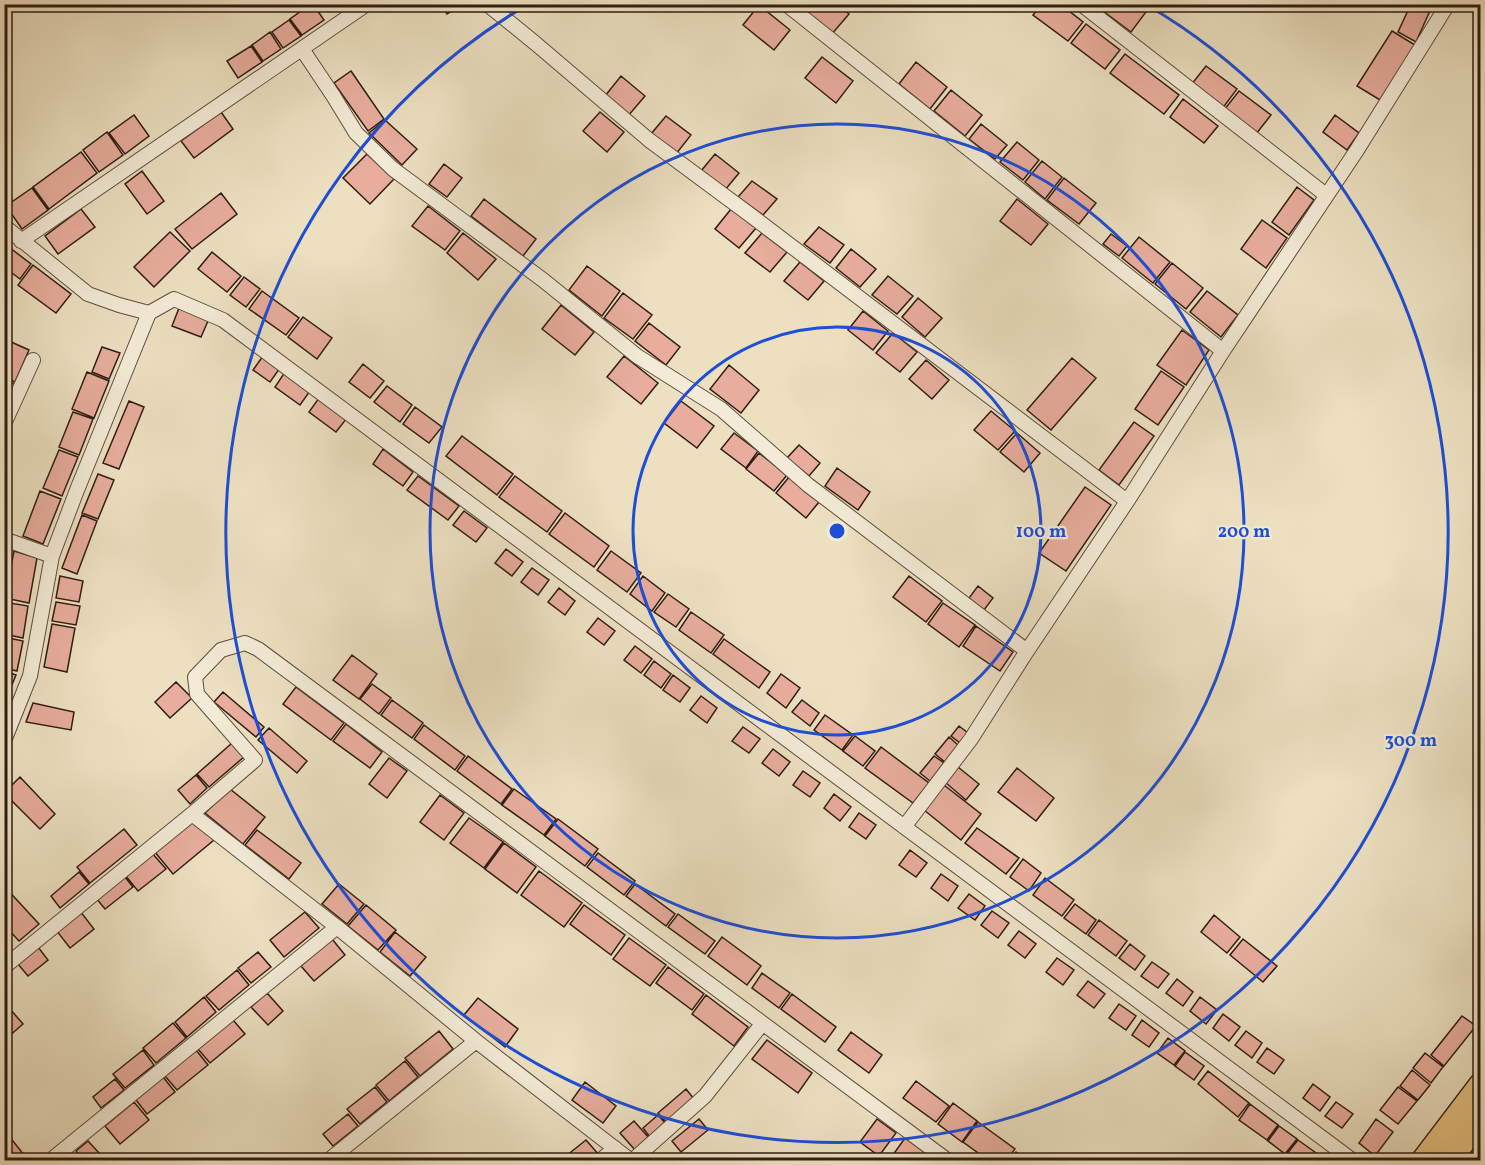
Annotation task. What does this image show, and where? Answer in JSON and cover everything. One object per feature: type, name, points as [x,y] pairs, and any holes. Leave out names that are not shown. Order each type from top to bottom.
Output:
[{"type":"main road","points":[[1423,1161],[1480,1084]]},
{"type":"main road","points":[[1450,1161],[1480,1121]]},
{"type":"street","points":[[21,241],[367,4]]},
{"type":"street","points":[[488,4],[649,140],[1127,501]]},
{"type":"street","points":[[786,4],[1223,351]]},
{"type":"street","points":[[1081,4],[1326,195]]},
{"type":"street","points":[[904,826],[971,740],[1223,351],[1357,150],[1448,4]]},
{"type":"street","points":[[302,49],[356,133],[393,170],[543,280],[637,356],[721,409],[808,485],[1027,651]]},
{"type":"street","points":[[4,226],[88,294],[149,313]]},
{"type":"street","points":[[4,741],[30,676],[52,556],[77,490],[149,313],[174,299],[223,320],[1352,1161]]},
{"type":"street","points":[[4,424],[33,360]]},
{"type":"street","points":[[4,539],[52,556]]},
{"type":"street","points":[[4,967],[255,760],[197,694],[195,676],[221,650],[245,643],[258,649],[947,1161]]},
{"type":"street","points":[[192,814],[337,927],[476,1041],[632,1161],[705,1096],[762,1024]]},
{"type":"street","points":[[51,1161],[337,927]]},
{"type":"street","points":[[329,1161],[476,1041]]},
{"type":"street","points":[[601,1161],[615,1148]]},
{"type":"building","points":[[311,4],[324,20],[302,35],[290,19]]},
{"type":"building","points":[[440,4],[462,4],[447,14]]},
{"type":"building","points":[[794,4],[837,4],[849,14],[831,35]]},
{"type":"building","points":[[1042,4],[1060,4],[1083,22],[1068,41],[1033,15]]},
{"type":"building","points":[[1107,4],[1136,4],[1146,12],[1131,32],[1103,11]]},
{"type":"building","points":[[1411,4],[1433,4],[1416,42],[1398,32]]},
{"type":"building","points":[[759,5],[790,30],[774,50],[743,25]]},
{"type":"building","points":[[289,20],[301,36],[283,48],[272,32]]},
{"type":"building","points":[[1086,24],[1120,50],[1105,69],[1071,43]]},
{"type":"building","points":[[1392,31],[1415,45],[1380,100],[1357,86]]},
{"type":"building","points":[[270,32],[281,49],[263,61],[252,45]]},
{"type":"building","points":[[251,46],[262,62],[238,78],[227,61]]},
{"type":"building","points":[[1125,54],[1179,95],[1164,114],[1110,73]]},
{"type":"building","points":[[822,57],[853,81],[836,103],[805,78]]},
{"type":"building","points":[[916,62],[947,87],[930,109],[899,84]]},
{"type":"building","points":[[1206,66],[1237,89],[1222,109],[1191,85]]},
{"type":"building","points":[[351,71],[384,119],[368,131],[334,83]]},
{"type":"building","points":[[621,76],[645,96],[628,116],[605,96]]},
{"type":"building","points":[[951,90],[982,115],[965,136],[934,111]]},
{"type":"building","points":[[1239,91],[1271,115],[1256,134],[1224,110]]},
{"type":"building","points":[[1183,99],[1218,126],[1204,143],[1170,117]]},
{"type":"building","points":[[221,112],[233,129],[194,158],[181,141]]},
{"type":"building","points":[[600,112],[624,132],[607,152],[583,131]]},
{"type":"building","points":[[134,115],[149,136],[125,154],[109,133]]},
{"type":"building","points":[[1335,115],[1359,133],[1347,150],[1323,132]]},
{"type":"building","points":[[666,116],[691,135],[676,154],[651,134]]},
{"type":"building","points":[[385,120],[417,149],[402,165],[369,133]]},
{"type":"building","points":[[981,124],[1007,145],[995,159],[969,139]]},
{"type":"building","points":[[107,132],[123,155],[99,172],[83,150]]},
{"type":"building","points":[[1017,142],[1039,160],[1023,180],[1000,162]]},
{"type":"building","points":[[81,152],[97,173],[49,209],[33,187]]},
{"type":"building","points":[[367,154],[394,179],[370,204],[343,178]]},
{"type":"building","points":[[715,154],[739,173],[725,190],[701,171]]},
{"type":"building","points":[[1042,161],[1062,177],[1045,199],[1025,182]]},
{"type":"building","points":[[444,164],[462,178],[447,197],[429,184]]},
{"type":"building","points":[[142,171],[164,201],[147,214],[125,184]]},
{"type":"building","points":[[1064,178],[1096,203],[1079,224],[1047,200]]},
{"type":"building","points":[[752,181],[777,199],[763,215],[738,197]]},
{"type":"building","points":[[1297,187],[1314,200],[1289,235],[1272,222]]},
{"type":"building","points":[[32,188],[48,210],[22,229],[6,206]]},
{"type":"building","points":[[221,193],[237,214],[192,249],[175,229]]},
{"type":"building","points":[[484,199],[536,239],[523,256],[471,216]]},
{"type":"building","points":[[1017,199],[1048,224],[1031,245],[1000,221]]},
{"type":"building","points":[[428,206],[460,231],[445,250],[412,226]]},
{"type":"building","points":[[81,209],[95,227],[58,254],[45,236]]},
{"type":"building","points":[[731,209],[756,228],[739,248],[715,229]]},
{"type":"building","points":[[1262,220],[1287,238],[1266,268],[1241,249]]},
{"type":"building","points":[[819,227],[844,245],[830,263],[804,244]]},
{"type":"building","points":[[170,232],[190,251],[154,287],[134,267]]},
{"type":"building","points":[[463,233],[496,259],[478,280],[447,253]]},
{"type":"building","points":[[762,233],[787,252],[770,272],[745,253]]},
{"type":"building","points":[[1111,234],[1127,246],[1119,256],[1103,244]]},
{"type":"building","points":[[1139,237],[1170,262],[1153,283],[1122,258]]},
{"type":"building","points":[[5,244],[31,264],[20,279],[4,267]]},
{"type":"building","points":[[851,249],[876,269],[860,287],[836,268]]},
{"type":"building","points":[[212,252],[241,276],[227,292],[198,269]]},
{"type":"building","points":[[800,262],[824,281],[808,300],[784,281]]},
{"type":"building","points":[[1172,263],[1203,288],[1186,309],[1155,284]]},
{"type":"building","points":[[33,265],[71,294],[56,313],[18,285]]},
{"type":"building","points":[[587,266],[620,291],[602,316],[569,290]]},
{"type":"building","points":[[888,276],[913,296],[897,314],[872,295]]},
{"type":"building","points":[[244,277],[260,289],[246,307],[230,295]]},
{"type":"building","points":[[262,291],[299,318],[286,335],[249,309]]},
{"type":"building","points":[[1207,291],[1238,315],[1221,337],[1190,312]]},
{"type":"building","points":[[623,293],[652,315],[633,339],[604,318]]},
{"type":"building","points":[[918,298],[942,318],[925,337],[902,317]]},
{"type":"building","points":[[561,305],[594,332],[575,355],[542,329]]},
{"type":"building","points":[[179,308],[208,321],[201,337],[172,326]]},
{"type":"building","points":[[863,311],[888,331],[873,350],[848,330]]},
{"type":"building","points":[[303,317],[332,338],[317,359],[288,337]]},
{"type":"building","points":[[649,323],[680,347],[666,365],[635,341]]},
{"type":"building","points":[[1182,330],[1209,350],[1186,385],[1157,365]]},
{"type":"building","points":[[893,333],[917,352],[900,372],[876,353]]},
{"type":"building","points":[[9,341],[29,350],[15,382],[4,377],[4,350]]},
{"type":"building","points":[[102,347],[120,353],[109,379],[92,372]]},
{"type":"building","points":[[263,356],[280,368],[270,382],[253,370]]},
{"type":"building","points":[[624,356],[658,383],[641,404],[607,377]]},
{"type":"building","points":[[1072,358],[1096,378],[1051,430],[1027,410]]},
{"type":"building","points":[[926,360],[949,380],[932,399],[909,379]]},
{"type":"building","points":[[363,364],[384,381],[370,398],[349,382]]},
{"type":"building","points":[[729,365],[759,390],[741,413],[710,389]]},
{"type":"building","points":[[1161,371],[1184,387],[1158,425],[1135,409]]},
{"type":"building","points":[[87,372],[109,381],[94,418],[72,409]]},
{"type":"building","points":[[285,372],[310,391],[300,405],[275,387]]},
{"type":"building","points":[[4,379],[15,384],[4,407]]},
{"type":"building","points":[[387,386],[412,405],[400,422],[374,402]]},
{"type":"building","points":[[319,398],[347,418],[336,432],[309,412]]},
{"type":"building","points":[[129,401],[144,407],[119,469],[103,463]]},
{"type":"building","points":[[681,401],[714,426],[697,448],[664,423]]},
{"type":"building","points":[[415,407],[442,427],[429,443],[403,424]]},
{"type":"building","points":[[991,411],[1015,431],[998,450],[974,430]]},
{"type":"building","points":[[73,412],[93,419],[79,455],[59,447]]},
{"type":"building","points":[[1134,422],[1154,436],[1119,485],[1099,470]]},
{"type":"building","points":[[734,433],[758,451],[746,468],[721,449]]},
{"type":"building","points":[[1017,433],[1040,453],[1024,472],[1000,452]]},
{"type":"building","points":[[462,436],[513,474],[497,495],[446,456]]},
{"type":"building","points":[[799,445],[820,463],[809,476],[787,458]]},
{"type":"building","points":[[383,449],[413,472],[403,486],[373,464]]},
{"type":"building","points":[[59,450],[78,457],[62,496],[43,488]]},
{"type":"building","points":[[759,453],[787,475],[774,491],[746,469]]},
{"type":"building","points":[[837,468],[870,492],[858,510],[825,486]]},
{"type":"building","points":[[98,474],[114,480],[98,519],[82,513]]},
{"type":"building","points":[[418,476],[459,506],[448,520],[407,490]]},
{"type":"building","points":[[515,476],[562,511],[547,532],[499,497]]},
{"type":"building","points":[[789,477],[819,502],[806,518],[776,493]]},
{"type":"building","points":[[1085,487],[1111,505],[1066,571],[1039,553]]},
{"type":"building","points":[[40,491],[61,499],[43,544],[23,536]]},
{"type":"building","points":[[464,511],[487,528],[476,542],[453,525]]},
{"type":"building","points":[[565,513],[609,546],[594,567],[549,534]]},
{"type":"building","points":[[82,515],[97,521],[77,574],[62,568]]},
{"type":"building","points":[[506,549],[523,562],[512,576],[495,563]]},
{"type":"building","points":[[14,551],[37,558],[29,603],[5,598]]},
{"type":"building","points":[[611,551],[641,573],[627,592],[597,570]]},
{"type":"building","points":[[532,568],[549,580],[538,595],[521,582]]},
{"type":"building","points":[[60,576],[83,581],[79,602],[56,598]]},
{"type":"building","points":[[643,576],[665,593],[652,611],[630,594]]},
{"type":"building","points":[[909,576],[942,601],[926,622],[893,597]]},
{"type":"building","points":[[978,586],[993,598],[984,610],[969,598]]},
{"type":"building","points":[[559,588],[575,601],[565,615],[548,602]]},
{"type":"building","points":[[668,594],[689,609],[676,627],[654,612]]},
{"type":"building","points":[[4,602],[28,606],[23,638],[4,634]]},
{"type":"building","points":[[56,602],[80,606],[76,625],[52,621]]},
{"type":"building","points":[[943,603],[975,625],[959,647],[928,624]]},
{"type":"building","points":[[691,612],[724,635],[711,653],[679,630]]},
{"type":"building","points":[[598,618],[615,631],[604,645],[587,632]]},
{"type":"building","points":[[52,624],[75,628],[67,672],[44,667]]},
{"type":"building","points":[[976,626],[1013,652],[1000,671],[963,646]]},
{"type":"building","points":[[4,637],[23,641],[17,671],[4,668]]},
{"type":"building","points":[[724,639],[770,672],[759,688],[713,654]]},
{"type":"building","points":[[635,646],[652,659],[641,673],[624,660]]},
{"type":"building","points":[[352,655],[377,674],[359,699],[333,680]]},
{"type":"building","points":[[654,661],[671,674],[661,688],[644,675]]},
{"type":"building","points":[[4,671],[16,675],[4,704]]},
{"type":"building","points":[[781,674],[800,688],[786,708],[767,693]]},
{"type":"building","points":[[673,675],[690,688],[680,702],[663,690]]},
{"type":"building","points":[[176,682],[192,698],[170,718],[155,702]]},
{"type":"building","points":[[372,684],[391,698],[379,714],[360,699]]},
{"type":"building","points":[[296,687],[344,723],[331,740],[283,704]]},
{"type":"building","points":[[223,692],[264,727],[256,737],[214,702]]},
{"type":"building","points":[[701,696],[717,708],[707,723],[690,710]]},
{"type":"building","points":[[392,700],[423,723],[412,738],[381,715]]},
{"type":"building","points":[[802,700],[819,713],[810,726],[792,712]]},
{"type":"building","points":[[33,703],[74,712],[71,730],[26,722]]},
{"type":"building","points":[[825,715],[853,735],[842,750],[814,730]]},
{"type":"building","points":[[346,724],[382,752],[370,768],[333,741]]},
{"type":"building","points":[[424,725],[465,756],[455,770],[414,739]]},
{"type":"building","points":[[959,726],[968,733],[960,743],[951,736]]},
{"type":"building","points":[[743,727],[760,739],[749,753],[732,741]]},
{"type":"building","points":[[269,728],[307,761],[297,773],[258,740]]},
{"type":"building","points":[[855,736],[875,751],[863,766],[843,751]]},
{"type":"building","points":[[949,737],[958,745],[945,762],[935,754]]},
{"type":"building","points":[[232,743],[245,756],[209,787],[197,774]]},
{"type":"building","points":[[881,747],[929,783],[913,803],[865,768]]},
{"type":"building","points":[[773,749],[790,762],[779,776],[762,763]]},
{"type":"building","points":[[468,756],[512,789],[501,804],[457,771]]},
{"type":"building","points":[[934,756],[944,763],[930,781],[920,773]]},
{"type":"building","points":[[389,758],[407,771],[387,798],[369,784]]},
{"type":"building","points":[[958,767],[979,784],[966,800],[946,783]]},
{"type":"building","points":[[1017,768],[1054,798],[1036,821],[998,792]]},
{"type":"building","points":[[803,771],[820,783],[810,797],[793,785]]},
{"type":"building","points":[[196,775],[207,788],[190,804],[178,790]]},
{"type":"building","points":[[20,777],[55,814],[40,829],[4,793]]},
{"type":"building","points":[[944,785],[981,814],[961,840],[924,810]]},
{"type":"building","points":[[230,789],[265,817],[243,844],[205,813]]},
{"type":"building","points":[[514,789],[556,819],[544,835],[502,805]]},
{"type":"building","points":[[834,794],[851,807],[840,821],[824,808]]},
{"type":"building","points":[[440,795],[464,813],[444,840],[420,822]]},
{"type":"building","points":[[859,813],[876,825],[866,839],[849,827]]},
{"type":"building","points":[[469,818],[503,842],[484,868],[450,843]]},
{"type":"building","points":[[558,819],[598,849],[585,866],[545,836]]},
{"type":"building","points":[[191,820],[214,840],[173,874],[154,851]]},
{"type":"building","points":[[977,828],[1019,858],[1006,874],[965,843]]},
{"type":"building","points":[[124,829],[137,845],[90,883],[77,867]]},
{"type":"building","points":[[257,830],[301,863],[289,879],[245,845]]},
{"type":"building","points":[[504,843],[536,867],[517,893],[485,869]]},
{"type":"building","points":[[910,850],[927,863],[916,877],[899,865]]},
{"type":"building","points":[[152,853],[166,869],[138,891],[125,875]]},
{"type":"building","points":[[598,853],[635,881],[624,895],[587,867]]},
{"type":"building","points":[[1023,859],[1041,873],[1029,891],[1010,877]]},
{"type":"building","points":[[539,871],[582,903],[564,927],[521,895]]},
{"type":"building","points":[[79,872],[89,884],[60,908],[51,896]]},
{"type":"building","points":[[941,874],[958,886],[948,901],[931,888]]},
{"type":"building","points":[[124,876],[133,887],[105,909],[96,898]]},
{"type":"building","points":[[1045,878],[1074,900],[1062,916],[1033,895]]},
{"type":"building","points":[[339,884],[364,904],[347,924],[322,904]]},
{"type":"building","points":[[635,884],[675,914],[666,926],[626,896]]},
{"type":"building","points":[[4,886],[39,924],[19,941],[4,925]]},
{"type":"building","points":[[969,894],[985,906],[975,920],[958,908]]},
{"type":"building","points":[[1075,904],[1096,920],[1086,934],[1064,918]]},
{"type":"building","points":[[366,905],[396,930],[378,950],[348,926]]},
{"type":"building","points":[[584,905],[625,935],[611,955],[570,924]]},
{"type":"building","points":[[80,911],[94,929],[70,948],[56,930]]},
{"type":"building","points":[[992,911],[1009,923],[998,938],[981,925]]},
{"type":"building","points":[[305,912],[319,928],[284,957],[270,940]]},
{"type":"building","points":[[678,914],[715,941],[705,954],[668,927]]},
{"type":"building","points":[[1214,915],[1240,937],[1227,953],[1201,932]]},
{"type":"building","points":[[1099,920],[1127,941],[1116,956],[1088,935]]},
{"type":"building","points":[[1019,931],[1036,944],[1025,958],[1008,945]]},
{"type":"building","points":[[395,932],[426,957],[410,976],[380,952]]},
{"type":"building","points":[[722,937],[761,966],[747,985],[708,956]]},
{"type":"building","points":[[629,938],[666,965],[650,986],[613,959]]},
{"type":"building","points":[[332,939],[345,955],[314,981],[301,966]]},
{"type":"building","points":[[1243,939],[1277,966],[1263,982],[1230,955]]},
{"type":"building","points":[[1130,944],[1145,956],[1135,970],[1119,958]]},
{"type":"building","points":[[38,947],[48,960],[28,976],[18,964]]},
{"type":"building","points":[[258,952],[271,967],[251,983],[238,968]]},
{"type":"building","points":[[1057,958],[1074,970],[1063,985],[1046,972]]},
{"type":"building","points":[[1152,962],[1169,974],[1158,988],[1141,976]]},
{"type":"building","points":[[668,967],[704,994],[692,1010],[656,983]]},
{"type":"building","points":[[237,970],[249,985],[219,1010],[206,996]]},
{"type":"building","points":[[762,973],[790,993],[779,1008],[752,988]]},
{"type":"building","points":[[1177,979],[1193,992],[1183,1006],[1166,993]]},
{"type":"building","points":[[1088,981],[1105,994],[1094,1008],[1077,995]]},
{"type":"building","points":[[267,993],[283,1011],[268,1025],[251,1007]]},
{"type":"building","points":[[792,994],[836,1027],[825,1042],[781,1009]]},
{"type":"building","points":[[706,995],[748,1027],[734,1046],[692,1014]]},
{"type":"building","points":[[204,997],[216,1012],[187,1037],[175,1022]]},
{"type":"building","points":[[1200,997],[1217,1010],[1206,1024],[1190,1011]]},
{"type":"building","points":[[478,998],[518,1029],[505,1047],[464,1015]]},
{"type":"building","points":[[4,1002],[23,1024],[7,1038],[4,1035]]},
{"type":"building","points":[[1119,1004],[1136,1016],[1126,1030],[1109,1018]]},
{"type":"building","points":[[1223,1014],[1240,1027],[1229,1041],[1213,1028]]},
{"type":"building","points":[[1462,1016],[1476,1026],[1444,1066],[1431,1055]]},
{"type":"building","points":[[233,1020],[245,1034],[210,1063],[198,1049]]},
{"type":"building","points":[[1142,1020],[1159,1033],[1149,1047],[1132,1035]]},
{"type":"building","points":[[173,1023],[186,1038],[156,1063],[143,1048]]},
{"type":"building","points":[[439,1031],[453,1049],[420,1076],[405,1058]]},
{"type":"building","points":[[1246,1031],[1262,1043],[1252,1058],[1235,1045]]},
{"type":"building","points":[[851,1032],[882,1055],[869,1073],[838,1050]]},
{"type":"building","points":[[1168,1038],[1185,1051],[1174,1065],[1157,1053]]},
{"type":"building","points":[[767,1040],[812,1073],[798,1093],[752,1059]]},
{"type":"building","points":[[1267,1048],[1284,1060],[1274,1074],[1257,1062]]},
{"type":"building","points":[[143,1050],[154,1065],[125,1088],[113,1074]]},
{"type":"building","points":[[196,1050],[208,1065],[177,1090],[165,1076]]},
{"type":"building","points":[[1185,1052],[1204,1066],[1194,1080],[1175,1066]]},
{"type":"building","points":[[1425,1053],[1443,1067],[1431,1083],[1413,1068]]},
{"type":"building","points":[[405,1061],[418,1077],[389,1101],[376,1085]]},
{"type":"building","points":[[1412,1070],[1430,1085],[1418,1100],[1400,1086]]},
{"type":"building","points":[[1208,1071],[1249,1103],[1238,1117],[1198,1084]]},
{"type":"building","points":[[163,1077],[175,1092],[147,1114],[136,1100]]},
{"type":"building","points":[[115,1079],[124,1090],[101,1108],[93,1097]]},
{"type":"building","points":[[916,1081],[949,1106],[936,1122],[903,1098]]},
{"type":"building","points":[[585,1082],[616,1106],[603,1123],[572,1100]]},
{"type":"building","points":[[1313,1084],[1330,1097],[1320,1111],[1303,1098]]},
{"type":"building","points":[[375,1087],[387,1102],[360,1124],[347,1109]]},
{"type":"building","points":[[1398,1087],[1417,1101],[1398,1124],[1380,1110]]},
{"type":"building","points":[[686,1089],[694,1099],[666,1122],[658,1113]]},
{"type":"building","points":[[134,1102],[149,1120],[120,1144],[105,1126]]},
{"type":"building","points":[[1336,1102],[1353,1114],[1342,1128],[1325,1116]]},
{"type":"building","points":[[953,1103],[977,1121],[962,1142],[938,1124]]},
{"type":"building","points":[[1250,1104],[1278,1125],[1267,1140],[1239,1120]]},
{"type":"building","points":[[348,1114],[358,1126],[333,1146],[323,1134]]},
{"type":"building","points":[[658,1115],[666,1124],[650,1137],[643,1128]]},
{"type":"building","points":[[699,1119],[708,1130],[681,1152],[672,1141]]},
{"type":"building","points":[[877,1119],[896,1133],[879,1156],[860,1142]]},
{"type":"building","points":[[1376,1119],[1393,1132],[1375,1156],[1359,1143]]},
{"type":"building","points":[[634,1121],[649,1138],[635,1150],[620,1133]]},
{"type":"building","points":[[978,1122],[1015,1149],[1006,1160],[988,1160],[963,1142]]},
{"type":"building","points":[[1279,1126],[1297,1139],[1285,1154],[1268,1141]]},
{"type":"building","points":[[9,1136],[28,1160],[4,1160],[4,1140]]},
{"type":"building","points":[[905,1138],[934,1159],[890,1159]]},
{"type":"building","points":[[586,1140],[600,1156],[594,1160],[561,1160]]},
{"type":"building","points":[[1298,1140],[1326,1160],[1282,1160]]},
{"type":"building","points":[[88,1141],[99,1153],[90,1160],[84,1160],[76,1151]]},
{"type":"building","points":[[1016,1152],[1028,1160],[1010,1160]]}]
